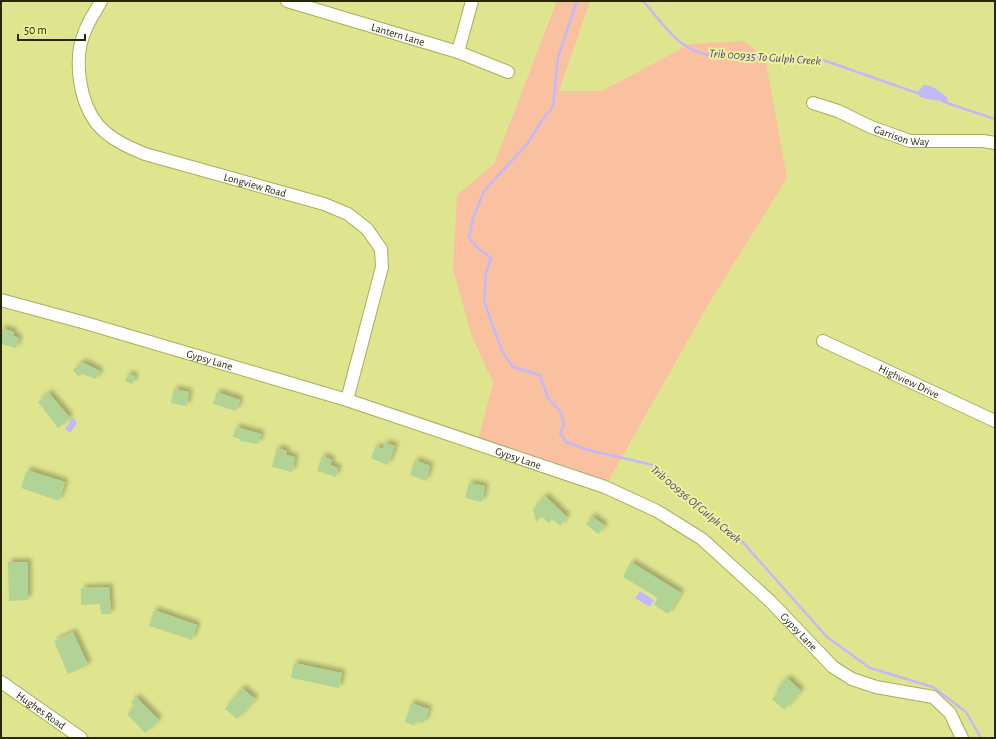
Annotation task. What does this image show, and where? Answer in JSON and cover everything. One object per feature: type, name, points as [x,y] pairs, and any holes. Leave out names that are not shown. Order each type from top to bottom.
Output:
[{"type":"street","name":"Longview Road","points":[[102,1],[85,31],[78,58],[83,96],[98,124],[108,133],[118,141],[145,154],[330,206],[348,214],[367,229],[381,249],[382,266],[347,400]]},
{"type":"street","name":"Lantern Lane","points":[[287,1],[458,52],[508,72]]},
{"type":"street","points":[[458,52],[472,1]]},
{"type":"street","name":"Garrison Way","points":[[813,103],[838,111],[871,127],[910,141],[982,141],[995,143]]},
{"type":"street","name":"Gypsy Lane","points":[[1,300],[82,322],[347,400],[606,487],[657,511],[702,539],[770,602],[833,667],[852,679],[876,687],[933,698],[950,713],[962,738]]},
{"type":"street","name":"Highview Drive","points":[[823,341],[995,421]]},
{"type":"street","name":"Hughes Road","points":[[1,682],[81,738]]},
{"type":"shaded area","points":[[557,1],[590,1],[559,91],[602,91],[690,44],[743,41],[765,57],[787,178],[705,310],[605,487],[477,444],[493,383],[471,334],[453,269],[457,195],[494,164]]},
{"type":"shaded area","points":[[923,85],[933,87],[939,91],[947,97],[948,102],[920,97],[918,92]]},
{"type":"shaded area","points":[[74,418],[77,423],[70,433],[65,429],[71,419]]},
{"type":"shaded area","points":[[640,591],[654,600],[650,607],[635,598]]},
{"type":"building","points":[[1,328],[14,332],[13,336],[19,338],[16,348],[1,344]]},
{"type":"building","points":[[82,362],[100,371],[96,379],[82,374],[79,377],[73,370]]},
{"type":"building","points":[[128,374],[135,376],[132,384],[125,381]]},
{"type":"building","points":[[174,389],[189,392],[187,406],[171,403]]},
{"type":"building","points":[[217,392],[240,400],[236,411],[213,404]]},
{"type":"building","points":[[49,393],[70,418],[58,428],[38,402]]},
{"type":"building","points":[[236,427],[261,434],[258,444],[240,441],[240,439],[233,437]]},
{"type":"building","points":[[385,443],[395,446],[388,465],[371,458],[376,446],[383,449]]},
{"type":"building","points":[[277,448],[287,451],[286,455],[295,457],[292,472],[272,467]]},
{"type":"building","points":[[322,456],[332,460],[330,465],[338,468],[336,477],[317,471]]},
{"type":"building","points":[[415,460],[430,466],[426,481],[410,475]]},
{"type":"building","points":[[27,470],[65,482],[59,501],[21,488]]},
{"type":"building","points":[[469,483],[485,486],[482,502],[465,498]]},
{"type":"building","points":[[545,496],[567,517],[560,526],[552,519],[549,523],[541,516],[536,522],[533,509]]},
{"type":"building","points":[[592,516],[605,526],[598,534],[586,524]]},
{"type":"building","points":[[8,562],[28,562],[28,600],[9,601]]},
{"type":"building","points":[[631,562],[681,593],[668,614],[654,605],[658,598],[623,577]]},
{"type":"building","points":[[109,587],[111,614],[101,614],[100,604],[81,605],[81,588]]},
{"type":"building","points":[[154,610],[197,625],[192,640],[149,626]]},
{"type":"building","points":[[73,632],[88,665],[68,674],[54,641]]},
{"type":"building","points":[[294,663],[342,673],[339,688],[291,678]]},
{"type":"building","points":[[787,678],[801,691],[784,710],[772,699],[778,693],[776,690]]},
{"type":"building","points":[[242,688],[255,699],[237,719],[225,709]]},
{"type":"building","points":[[136,697],[159,720],[145,733],[127,714],[135,706],[131,702]]},
{"type":"building","points":[[411,703],[429,709],[424,723],[416,721],[415,726],[405,722]]},
{"type":"waterway","name":"Trib 00936 Of Gulph Creek","points":[[577,1],[558,57],[553,107],[542,120],[528,143],[484,191],[473,218],[469,238],[479,249],[491,258],[486,273],[484,301],[502,351],[513,367],[540,375],[548,398],[560,411],[564,424],[560,433],[566,442],[588,450],[653,465],[739,538],[827,637],[870,668],[933,687],[966,712],[981,738]]},
{"type":"waterway","name":"Trib 00935 To Gulph Creek","points":[[643,1],[671,34],[687,47],[697,52],[708,55],[823,60],[920,94]]},
{"type":"waterway","name":"Trib 00935 To Gulph Creek","points":[[944,102],[995,119]]}]
